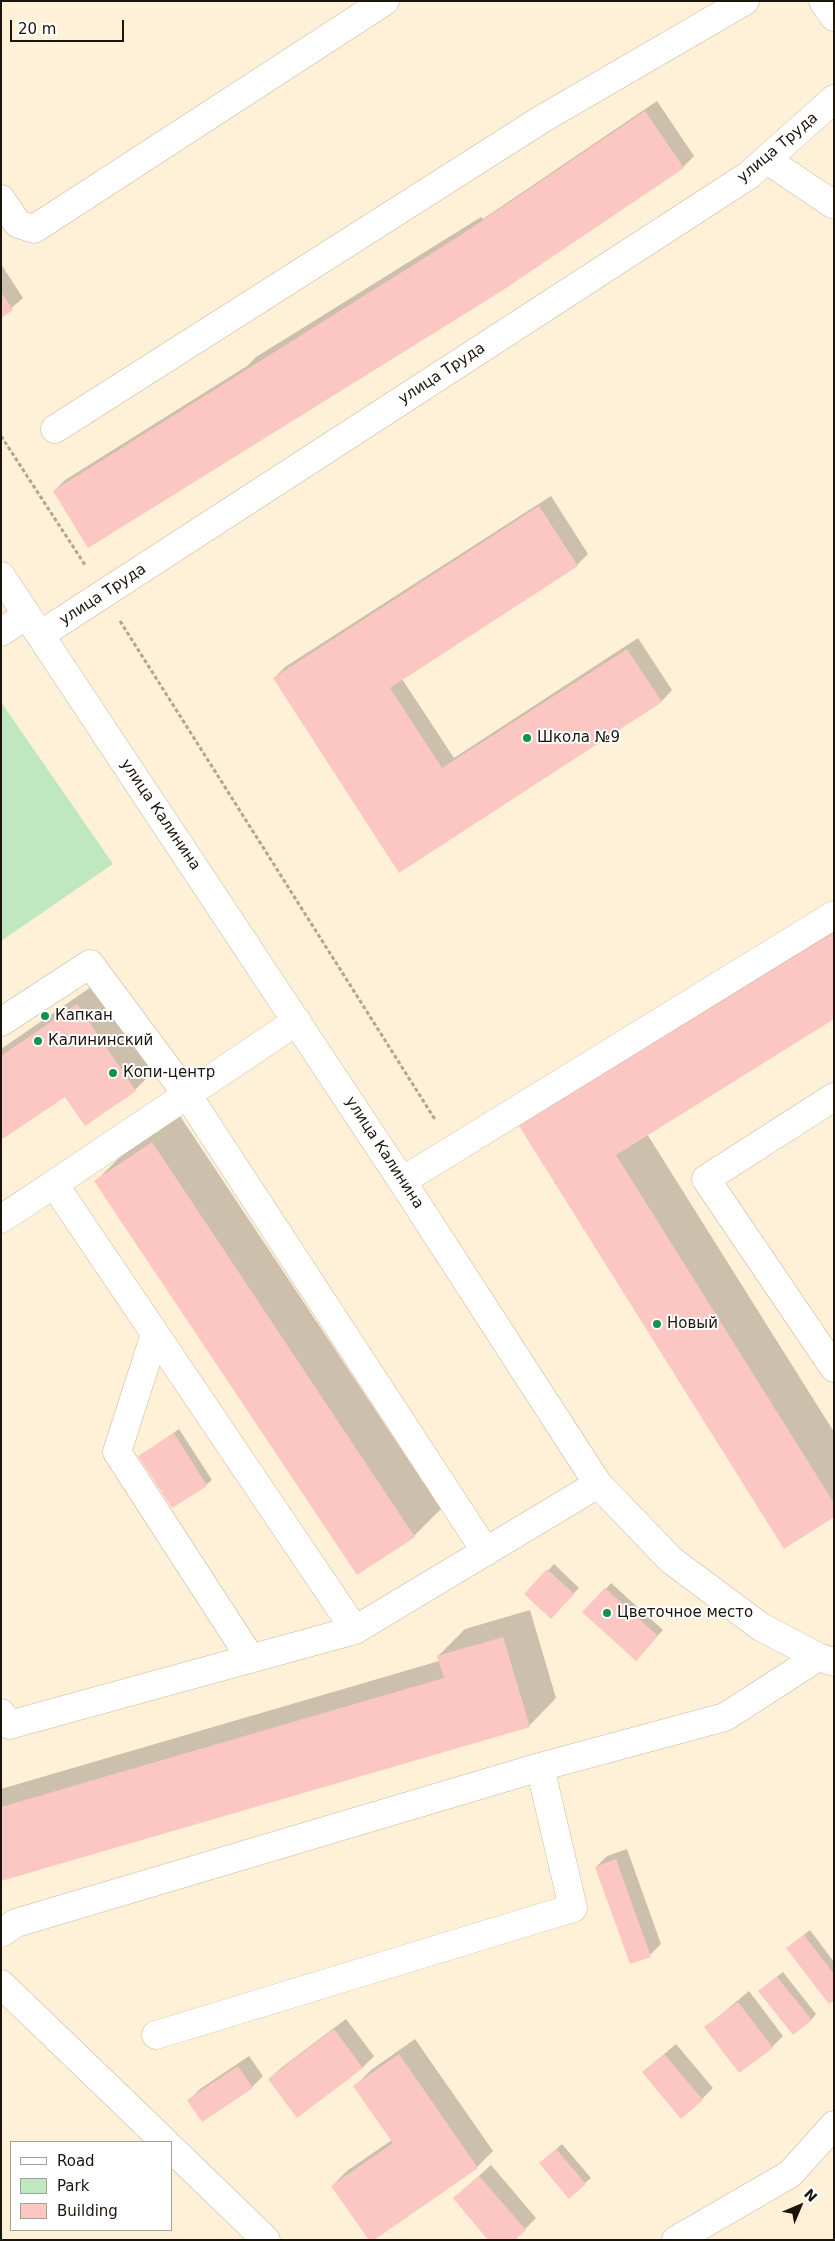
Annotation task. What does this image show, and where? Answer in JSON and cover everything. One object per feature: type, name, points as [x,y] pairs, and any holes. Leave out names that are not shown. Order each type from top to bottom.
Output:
[{"type":"street","points":[[1,199],[18,224],[34,229],[385,1]]},
{"type":"street","points":[[55,429],[542,119],[745,1]]},
{"type":"street","points":[[823,1],[834,17]]},
{"type":"street","name":"улица Труда","points":[[1,632],[33,625],[103,594],[734,185],[767,160],[834,99]]},
{"type":"street","points":[[767,160],[834,205]]},
{"type":"street","name":"улица Калинина","points":[[1,576],[297,1021],[598,1484],[672,1560],[761,1627],[826,1659]]},
{"type":"street","points":[[402,1181],[834,915]]},
{"type":"street","points":[[1,1022],[90,964],[188,1096],[486,1552]]},
{"type":"street","points":[[1,1220],[297,1021]]},
{"type":"street","points":[[834,1097],[706,1179],[834,1368]]},
{"type":"street","points":[[54,1184],[356,1630]]},
{"type":"street","points":[[155,1334],[117,1452],[250,1659]]},
{"type":"street","points":[[1,1713],[9,1725],[356,1630],[598,1484]]},
{"type":"street","points":[[1,1933],[16,1923],[540,1767],[725,1718],[826,1659]]},
{"type":"street","points":[[156,2035],[573,1908],[540,1767]]},
{"type":"street","points":[[1,1984],[164,2141]]},
{"type":"street","points":[[676,2240],[790,2174],[834,2126]]},
{"type":"street","points":[[172,2149],[266,2240]]},
{"type":"path","points":[[1,436],[103,594],[453,1149]]},
{"type":"green space","points":[[1,702],[113,864],[1,941]]},
{"type":"building","points":[[645,111],[684,168],[500,292],[88,548],[53,491],[461,235]]},
{"type":"building","points":[[1,292],[13,310],[1,318]]},
{"type":"building","points":[[539,506],[578,566],[390,688],[442,768],[627,649],[662,702],[399,873],[273,678]]},
{"type":"building","points":[[832,930],[834,933],[834,1019],[616,1155],[834,1503],[834,1517],[784,1549],[519,1126]]},
{"type":"building","points":[[77,1004],[136,1091],[85,1126],[65,1097],[1,1140],[1,1056]]},
{"type":"building","points":[[152,1142],[415,1537],[357,1575],[94,1181]]},
{"type":"building","points":[[174,1433],[207,1486],[172,1508],[138,1456]]},
{"type":"building","points":[[547,1569],[574,1594],[551,1619],[524,1594]]},
{"type":"building","points":[[605,1588],[658,1636],[636,1661],[582,1612]]},
{"type":"building","points":[[503,1637],[530,1727],[1,1881],[1,1807],[444,1678],[437,1656]]},
{"type":"building","points":[[616,1859],[651,1957],[630,1964],[595,1867]]},
{"type":"building","points":[[804,1935],[834,1974],[834,2001],[829,2004],[786,1948]]},
{"type":"building","points":[[777,1977],[812,2020],[793,2035],[758,1991]]},
{"type":"building","points":[[738,2002],[773,2048],[739,2073],[704,2027]]},
{"type":"building","points":[[334,2029],[363,2068],[297,2118],[268,2079]]},
{"type":"building","points":[[399,2054],[478,2168],[374,2240],[369,2240],[331,2186],[393,2143],[353,2086]]},
{"type":"building","points":[[664,2054],[703,2100],[681,2119],[642,2072]]},
{"type":"building","points":[[238,2066],[253,2088],[202,2122],[187,2100]]},
{"type":"building","points":[[556,2149],[586,2184],[569,2199],[539,2163]]},
{"type":"building","points":[[479,2176],[526,2230],[515,2240],[488,2240],[453,2198]]},
{"type":"place","name":"Школа №9","points":[[527,738]]},
{"type":"place","name":"Капкан","points":[[45,1016]]},
{"type":"place","name":"Калининский","points":[[38,1041]]},
{"type":"place","name":"Копи-центр","points":[[113,1073]]},
{"type":"place","name":"Новый","points":[[657,1324]]},
{"type":"place","name":"Цветочное место","points":[[607,1613]]}]
